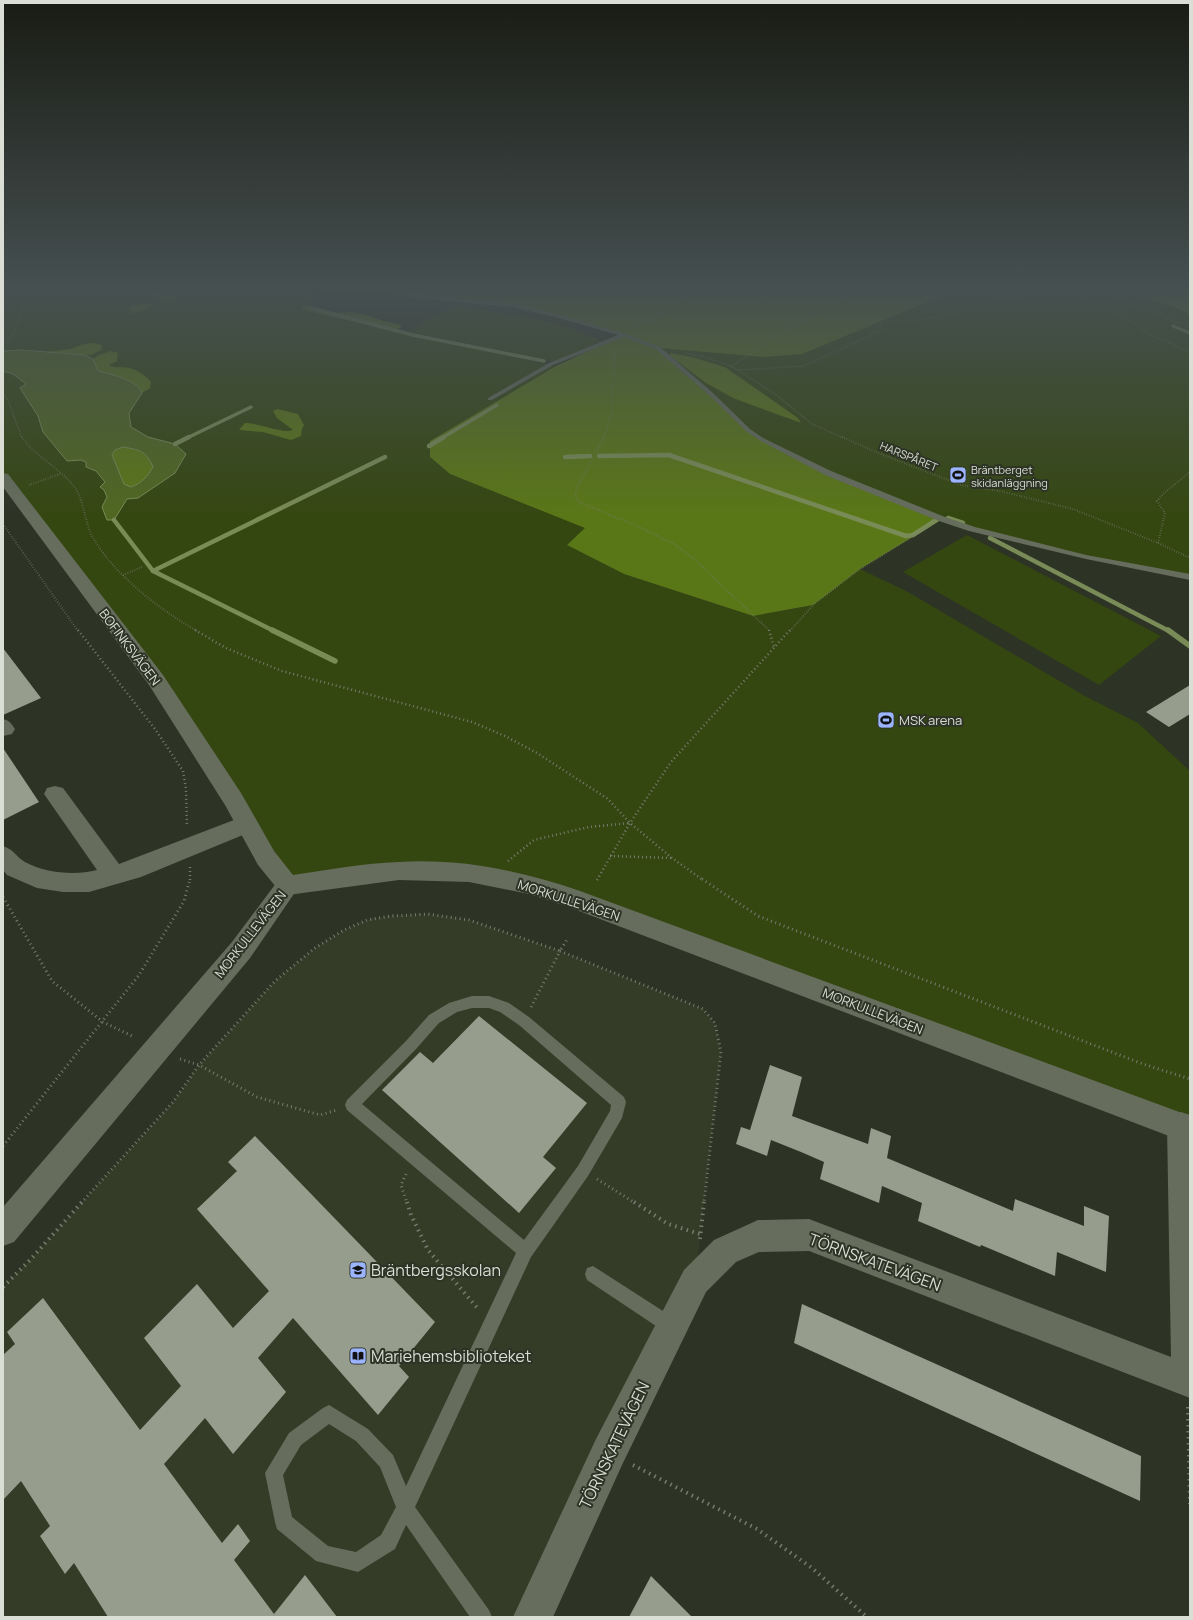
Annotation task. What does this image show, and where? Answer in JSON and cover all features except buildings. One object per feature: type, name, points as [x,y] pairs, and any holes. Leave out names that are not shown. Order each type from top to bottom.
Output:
[{"type":"street","name":"BOFINKSVÄGEN","points":[[8,483],[156,680],[233,799],[266,858],[288,885]]},
{"type":"street","points":[[55,794],[114,875]]},
{"type":"street","points":[[3,855],[15,868],[37,878],[63,882],[89,882],[133,870],[247,824]]},
{"type":"street","name":"MORKULLEVÄGEN","points":[[3,1231],[241,950],[288,885],[399,871],[469,873],[529,884],[572,898],[1185,1128]]},
{"type":"street","points":[[1185,1128],[1189,1381]]},
{"type":"street","name":"TÖRNSKATEVÄGEN","points":[[533,1617],[609,1452],[695,1281],[725,1251],[758,1236],[809,1235],[1189,1381]]},
{"type":"lane","points":[[490,399],[552,364]]},
{"type":"lane","points":[[676,364],[760,440],[828,473],[942,519],[972,529],[1086,557],[1190,577]]},
{"type":"lane","points":[[482,1617],[405,1508],[387,1461],[362,1435],[329,1414],[295,1439],[274,1473],[284,1522],[323,1554],[358,1562],[388,1542],[405,1508],[492,1323],[525,1250],[584,1171],[617,1113],[619,1102],[524,1021],[504,1007],[489,1002],[472,1002],[454,1007],[434,1019],[411,1045],[352,1105],[525,1250]]},
{"type":"lane","points":[[593,1274],[672,1327]]},
{"type":"path","points":[[615,364],[612,410],[606,434],[577,487],[575,496],[579,502],[635,524],[674,544],[693,558],[770,631],[774,647]]},
{"type":"path","name":"HARSPÅRET","points":[[724,364],[738,370],[774,394],[812,424],[878,453],[961,485],[1004,492],[1073,509],[1158,543],[1190,558]]},
{"type":"path","points":[[731,366],[735,364]]},
{"type":"path","points":[[738,370],[804,366],[809,364]]},
{"type":"path","points":[[3,393],[8,400],[21,436],[28,446],[73,486],[90,531],[98,546],[109,560],[140,591],[173,617],[226,648],[282,671],[472,722],[505,736],[538,753],[608,799],[630,823],[672,858],[716,890],[758,916],[1128,1059],[1190,1079]]},
{"type":"path","points":[[1158,543],[1165,513],[1157,501],[1164,493],[1190,472]]},
{"type":"path","points":[[8,483],[61,474]]},
{"type":"path","points":[[596,880],[630,823],[671,762],[813,605],[860,569],[942,519]]},
{"type":"path","points":[[123,575],[142,567]]},
{"type":"path","points":[[155,729],[161,733]]},
{"type":"path","points":[[495,878],[510,858],[534,840],[589,827],[630,823]]},
{"type":"path","points":[[610,856],[672,858]]},
{"type":"path","points":[[3,897],[52,981],[103,1022],[134,1037]]},
{"type":"path","points":[[3,1287],[30,1260],[173,1102],[199,1065],[275,982],[315,948],[344,930],[367,920],[391,916],[428,914],[469,920],[560,951],[703,1009],[715,1023],[721,1052],[700,1234],[668,1224],[584,1171]]},
{"type":"path","points":[[524,1021],[568,938]]},
{"type":"path","points":[[180,1059],[199,1065],[258,1097],[320,1115],[352,1105]]},
{"type":"path","points":[[415,1158],[401,1185],[415,1222],[428,1250],[450,1278],[492,1323]]},
{"type":"path","points":[[1189,1381],[1190,1504]]},
{"type":"path","points":[[609,1452],[756,1529],[812,1568],[867,1617]]},
{"type":"shaded area","points":[[3,364],[545,364],[556,366],[430,441],[430,457],[450,474],[586,528],[567,545],[624,574],[752,616],[813,605],[860,569],[908,592],[1085,696],[1138,723],[1190,771],[1190,1130],[766,971],[469,873],[288,885],[233,799],[3,477]]},
{"type":"shaded area","points":[[3,364],[95,364],[98,371],[123,378],[135,384],[142,393],[129,413],[131,427],[148,437],[175,444],[186,454],[175,473],[138,498],[127,499],[114,520],[107,520],[102,507],[107,497],[104,490],[100,487],[105,482],[96,471],[86,467],[86,462],[81,460],[67,461],[43,432],[38,416],[20,388],[26,384],[12,374],[3,372]],"holes":[[[123,447],[138,450],[148,457],[153,467],[144,479],[131,487],[124,484],[112,455],[115,450]]]},
{"type":"shaded area","points":[[95,364],[112,364],[109,365],[114,367],[129,368],[144,375],[151,382],[150,388],[142,393],[135,384],[129,381],[98,371]]},
{"type":"shaded area","points":[[561,364],[676,364],[748,430],[828,473],[942,519],[860,569],[813,605],[753,616],[624,574],[567,545],[585,528],[450,474],[430,457],[430,441]]},
{"type":"shaded area","points":[[676,364],[681,364],[789,419],[801,423],[798,418],[725,367],[714,364],[1190,364],[1190,577],[1086,557],[972,529],[828,473],[761,439]]},
{"type":"shaded area","points":[[680,364],[714,364],[725,367],[798,418],[801,423],[733,398],[706,383]]},
{"type":"shaded area","points":[[277,409],[298,414],[304,425],[301,436],[291,440],[263,432],[239,430],[245,423],[251,423],[276,430],[293,430],[277,418],[273,411]]},
{"type":"shaded area","points":[[123,447],[145,454],[153,467],[144,479],[138,484],[130,487],[124,485],[112,455],[115,450]]},
{"type":"shaded area","points":[[967,535],[1161,636],[1099,685],[903,572]]},
{"type":"shaded area","name":"Bräntbergsskolan","points":[[428,914],[469,920],[560,951],[703,1009],[715,1023],[721,1052],[695,1281],[533,1617],[3,1617],[3,1287],[30,1260],[173,1102],[199,1065],[275,981],[315,948],[344,930],[367,920],[391,916]]},
{"type":"waterway","points":[[442,438],[497,405]]},
{"type":"waterway","points":[[187,438],[251,407]]},
{"type":"waterway","points":[[429,446],[444,437]]},
{"type":"waterway","points":[[175,444],[187,438]]},
{"type":"waterway","points":[[599,456],[669,455],[906,536],[913,535],[938,519]]},
{"type":"waterway","points":[[565,457],[590,456]]},
{"type":"waterway","points":[[153,571],[385,457]]},
{"type":"waterway","points":[[948,518],[963,523]]},
{"type":"waterway","points":[[114,520],[153,571]]},
{"type":"waterway","points":[[990,538],[1169,631]]},
{"type":"waterway","points":[[153,571],[274,631]]},
{"type":"waterway","points":[[272,630],[335,661]]},
{"type":"waterway","points":[[1168,630],[1190,646]]},
{"type":"place","name":"Bräntberget skidanläggning","points":[[958,475]]},
{"type":"place","name":"MSK arena","points":[[886,720]]},
{"type":"place","name":"Bräntbergsskolan","points":[[358,1270]]},
{"type":"place","name":"Mariehemsbiblioteket","points":[[358,1356]]}]
